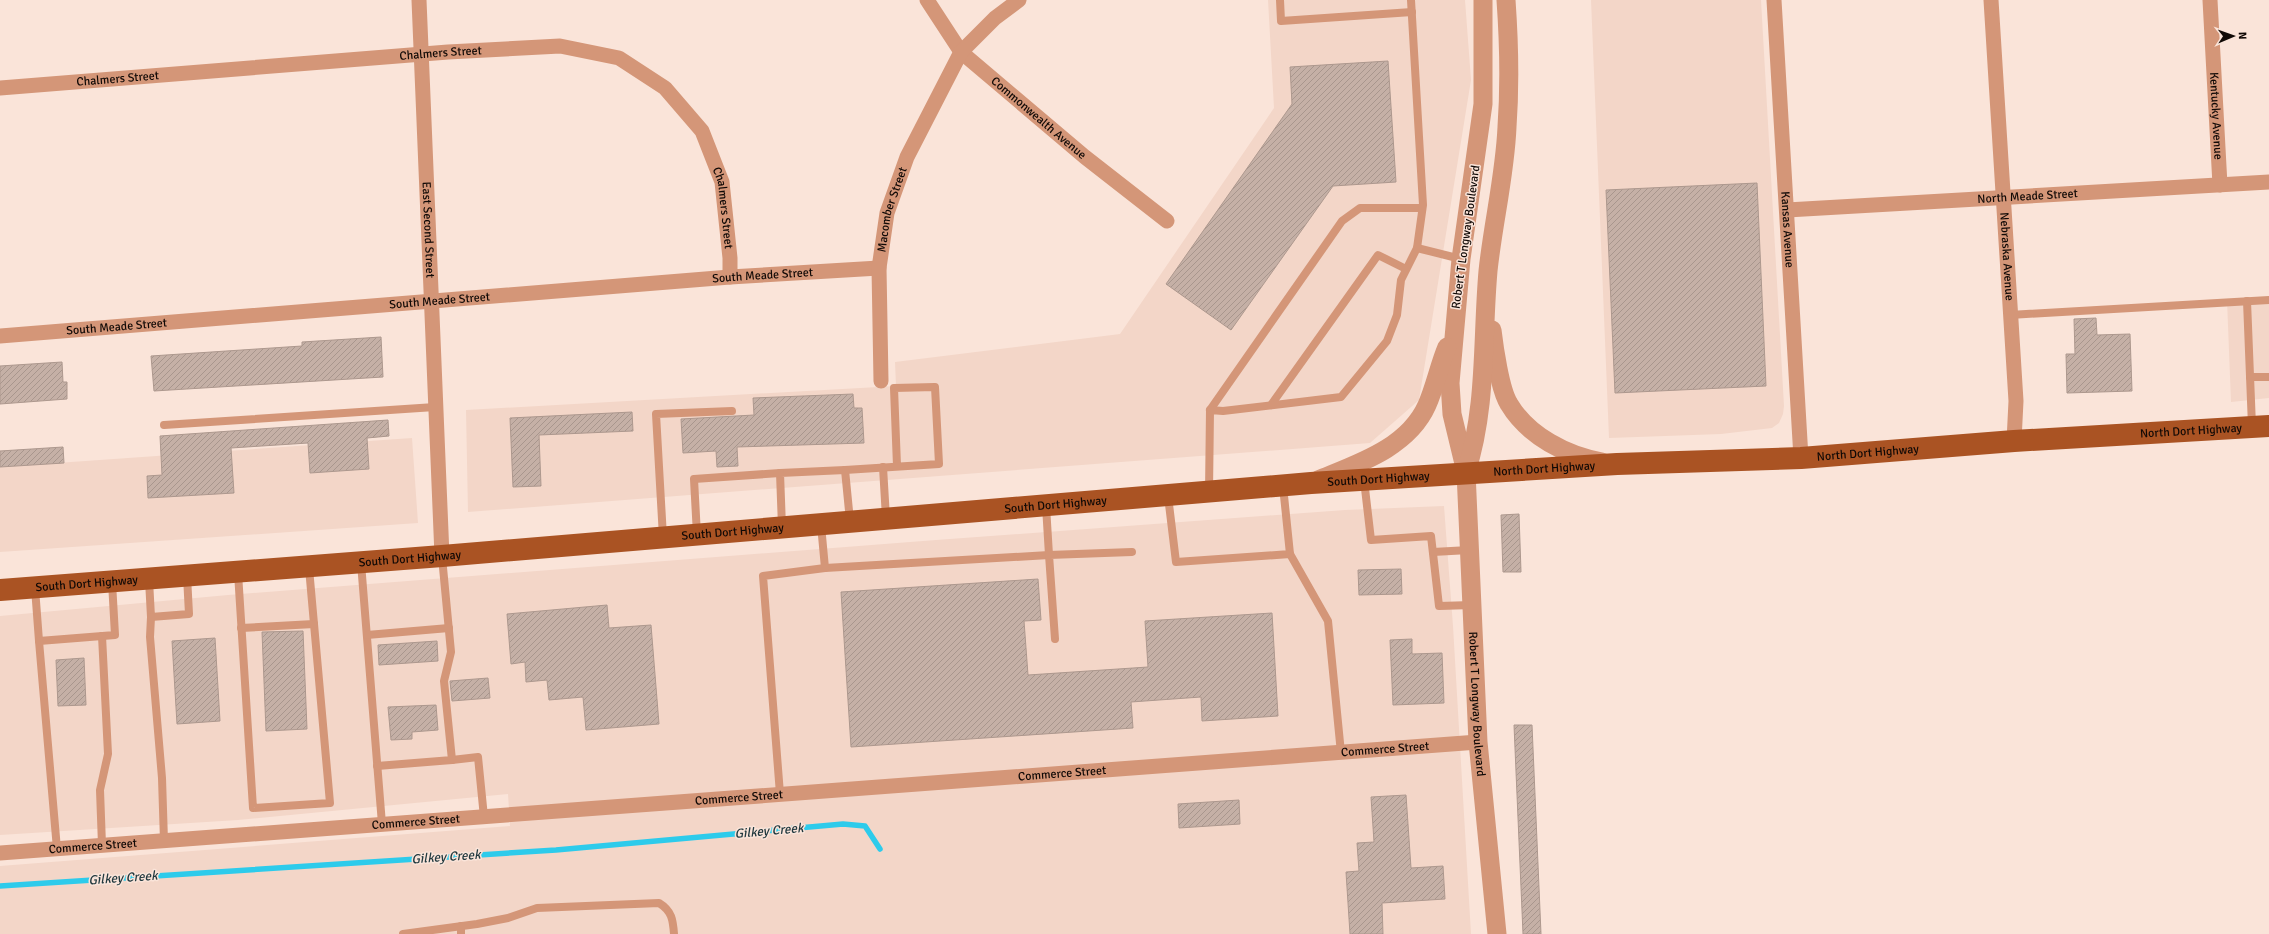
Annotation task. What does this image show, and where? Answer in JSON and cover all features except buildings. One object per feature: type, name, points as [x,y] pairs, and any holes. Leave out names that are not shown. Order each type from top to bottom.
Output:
[{"type":"main road","name":"North Dort Highway","points":[[1466,472],[1617,464],[1801,458],[2014,441],[2260,426]]},
{"type":"main road","name":"South Dort Highway","points":[[0,590],[663,538],[1283,485],[1466,472]]},
{"type":"street","name":"East Second Street","points":[[419,0],[442,556]]},
{"type":"street","name":"Commonwealth Avenue","points":[[927,0],[961,52],[1085,158],[1167,221]]},
{"type":"street","name":"Macomber Street","points":[[881,381],[879,268],[887,213],[907,157],[961,52],[995,18],[1019,0]]},
{"type":"street","name":"Robert T Longway Boulevard","points":[[1483,0],[1483,104],[1461,259],[1453,333],[1450,383],[1452,414],[1466,472],[1478,742],[1497,934]]},
{"type":"street","name":"Robert T Longway Boulevard","points":[[1466,472],[1475,446],[1479,420],[1488,271],[1507,128],[1508,28],[1506,0]]},
{"type":"street","name":"Kansas Avenue","points":[[1774,0],[1801,458]]},
{"type":"street","name":"Nebraska Avenue","points":[[1991,0],[2016,402],[2014,441]]},
{"type":"street","name":"Kentucky Avenue","points":[[2210,0],[2220,185]]},
{"type":"street","name":"Chalmers Street","points":[[0,88],[421,54],[560,46],[619,58],[665,88],[702,131],[722,182],[730,258],[730,277]]},
{"type":"street","name":"North Meade Street","points":[[1787,210],[2269,182]]},
{"type":"street","name":"South Meade Street","points":[[0,336],[730,277],[879,268]]},
{"type":"street","points":[[1488,271],[1492,331],[1508,403],[1532,431],[1546,440],[1583,458],[1617,464]]},
{"type":"street","points":[[1311,483],[1364,461],[1396,442],[1413,427],[1427,406],[1439,368],[1453,333]]},
{"type":"street","name":"Commerce Street","points":[[0,853],[1478,742]]},
{"type":"lane","points":[[1280,0],[1281,20],[1412,12]]},
{"type":"lane","points":[[1210,410],[1223,411],[1341,397],[1387,341],[1397,315],[1401,280],[1417,248],[1422,208],[1411,0]]},
{"type":"lane","points":[[1209,492],[1210,410],[1342,221],[1360,208],[1422,208]]},
{"type":"lane","points":[[1417,248],[1461,259]]},
{"type":"lane","points":[[1271,406],[1378,255],[1406,269]]},
{"type":"lane","points":[[2010,315],[2269,300]]},
{"type":"lane","points":[[2247,301],[2250,377],[2260,426]]},
{"type":"lane","points":[[2250,377],[2269,376]]},
{"type":"lane","points":[[697,535],[694,479],[939,464],[935,387],[894,388],[897,466]]},
{"type":"lane","points":[[164,425],[435,407]]},
{"type":"lane","points":[[663,538],[656,414],[732,411]]},
{"type":"lane","points":[[883,467],[886,519]]},
{"type":"lane","points":[[845,470],[850,522]]},
{"type":"lane","points":[[780,473],[782,528]]},
{"type":"lane","points":[[1364,479],[1371,540],[1431,536],[1439,606],[1472,605]]},
{"type":"lane","points":[[1283,485],[1290,554],[1328,621],[1341,753]]},
{"type":"lane","points":[[1168,495],[1176,562],[1290,554]]},
{"type":"lane","points":[[1046,506],[1055,639]]},
{"type":"lane","points":[[821,524],[825,568]]},
{"type":"lane","points":[[1433,552],[1469,550]]},
{"type":"lane","points":[[780,794],[763,576],[825,568],[1049,555],[1132,552]]},
{"type":"lane","points":[[442,556],[451,652],[444,681],[452,760]]},
{"type":"lane","points":[[361,562],[382,824]]},
{"type":"lane","points":[[238,572],[253,808],[330,803],[309,566]]},
{"type":"lane","points":[[151,617],[189,614],[187,576]]},
{"type":"lane","points":[[149,579],[151,617],[150,637],[162,778],[164,841]]},
{"type":"lane","points":[[39,641],[115,635],[112,582]]},
{"type":"lane","points":[[35,588],[57,849]]},
{"type":"lane","points":[[241,628],[314,624]]},
{"type":"lane","points":[[367,635],[449,628]]},
{"type":"lane","points":[[102,636],[108,754],[100,790],[102,845]]},
{"type":"lane","points":[[377,766],[478,757],[484,817]]},
{"type":"lane","points":[[403,934],[461,930],[508,918],[537,908],[659,903],[667,908],[673,919],[674,934]]},
{"type":"shaded area","points":[[1268,0],[1465,0],[1471,80],[1419,400],[1370,443],[468,512],[466,410],[896,386],[895,362],[1120,334],[1274,108]]},
{"type":"shaded area","points":[[1591,0],[1761,0],[1784,406],[1783,414],[1779,423],[1772,428],[1721,434],[1609,438]]},
{"type":"shaded area","points":[[2269,297],[2269,398],[2231,402],[2227,300]]},
{"type":"shaded area","points":[[412,438],[418,523],[0,552],[0,467]]},
{"type":"shaded area","points":[[1444,506],[1453,626],[1471,934],[0,934],[0,866],[510,826],[508,794],[238,820],[0,835],[0,616],[228,595],[936,540],[1345,510]]},
{"type":"waterway","name":"Gilkey Creek","points":[[0,886],[556,850],[843,824],[865,826],[880,849]]}]
